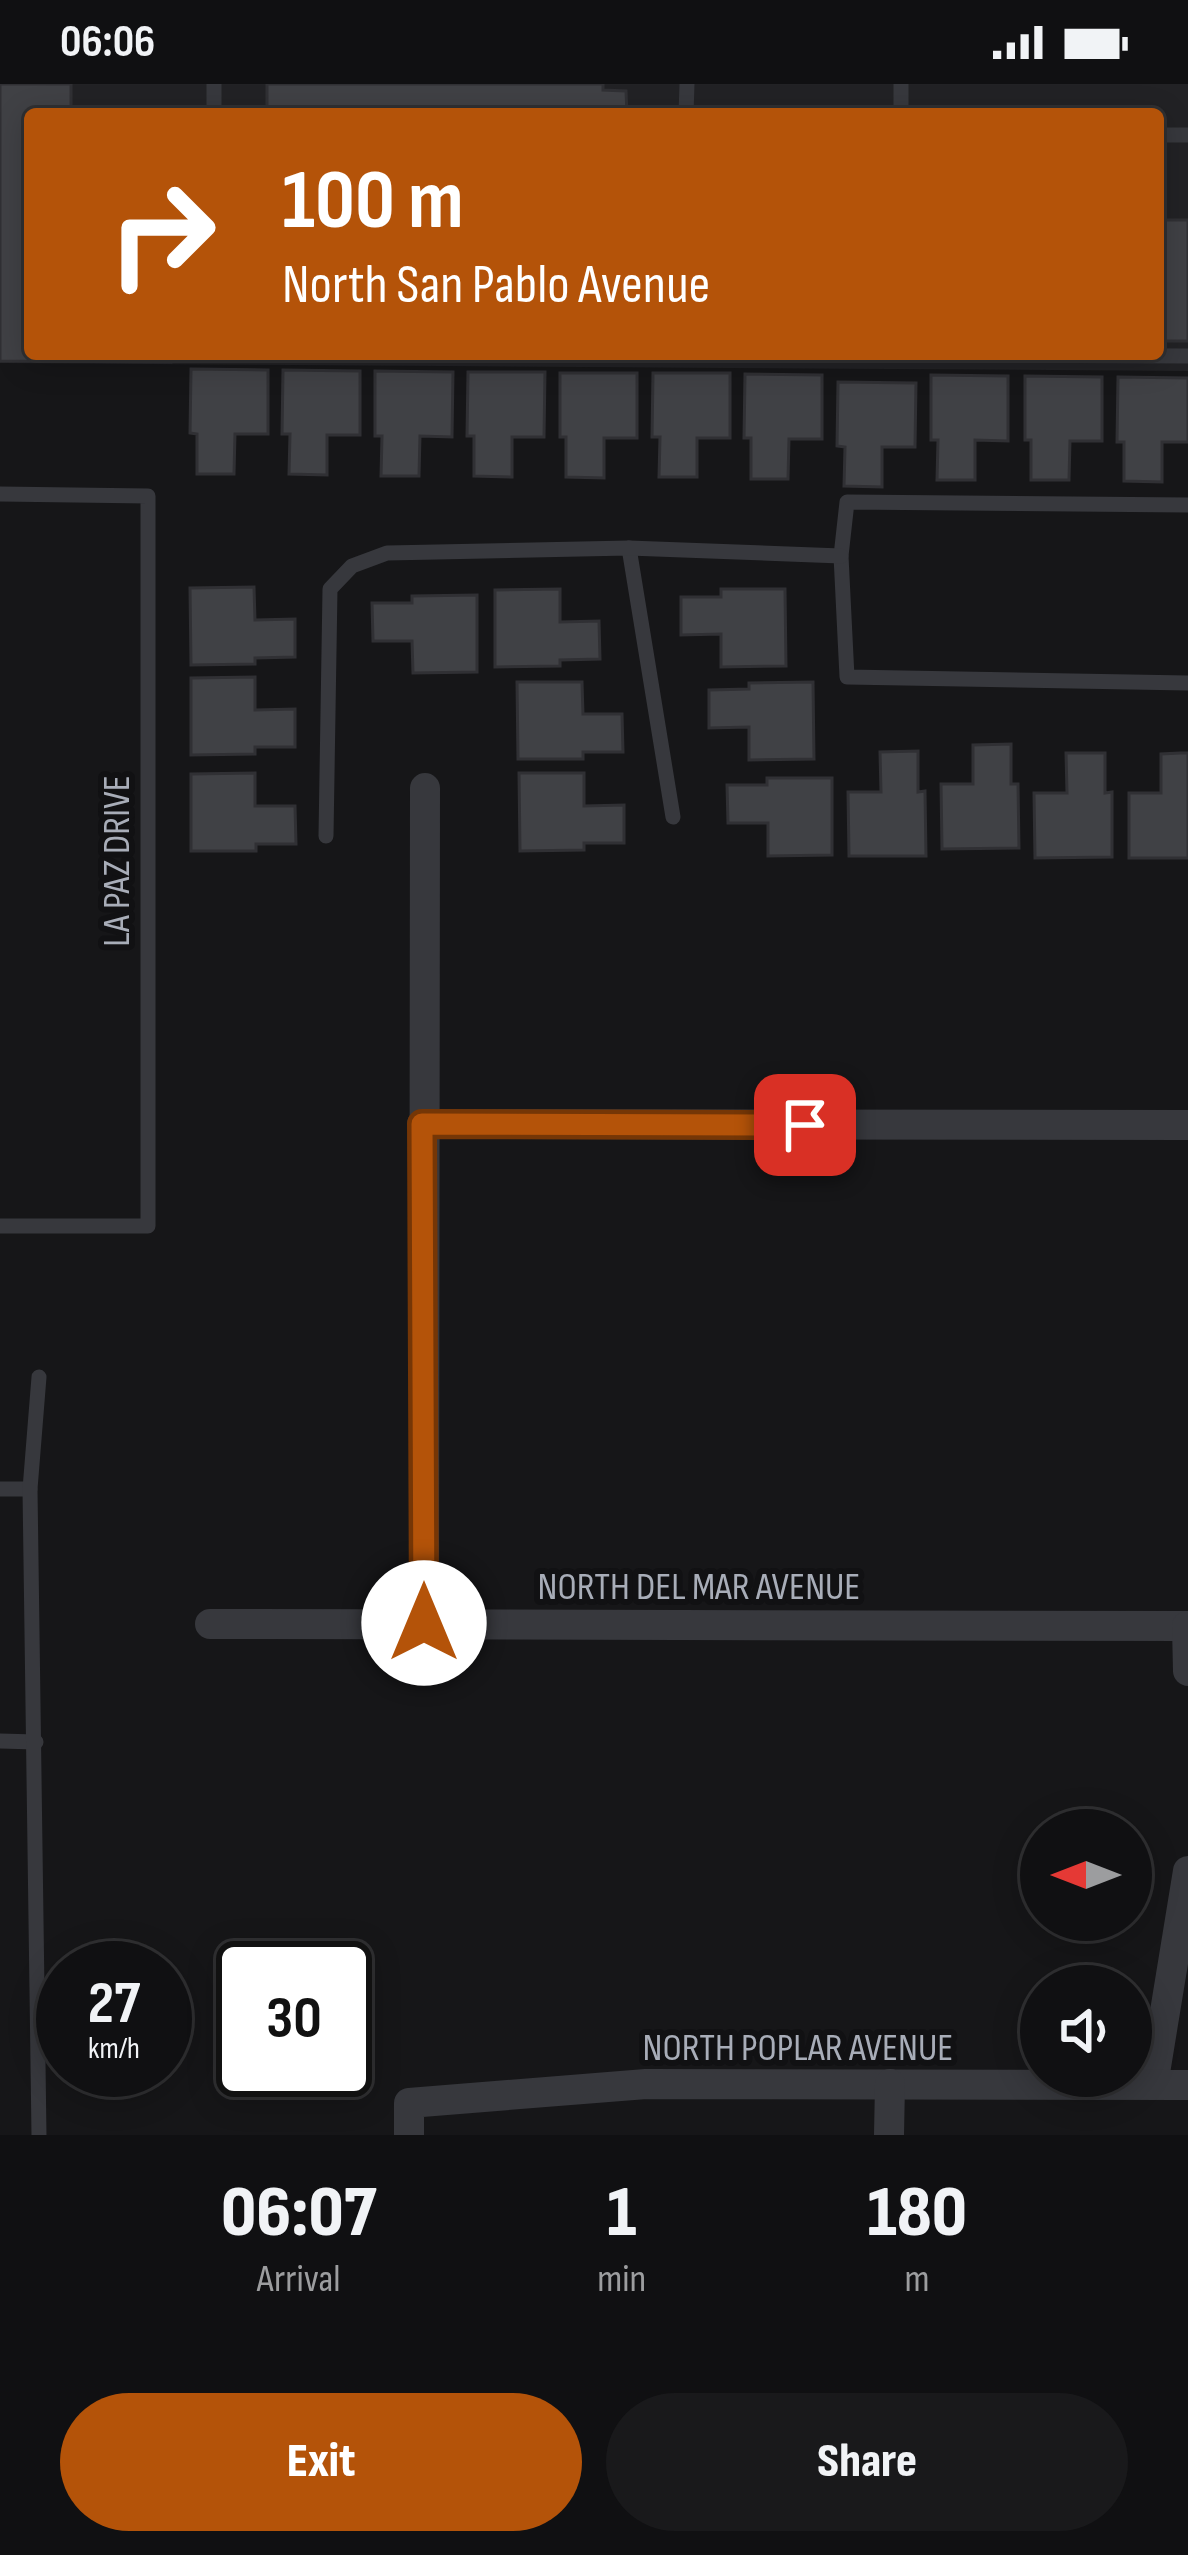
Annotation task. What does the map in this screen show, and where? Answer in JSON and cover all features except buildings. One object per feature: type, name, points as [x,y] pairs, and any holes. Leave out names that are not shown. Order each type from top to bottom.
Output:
[{"type":"street","points":[[424,788],[424,1623]]},
{"type":"street","points":[[422,1124],[1188,1125]]},
{"type":"street","name":"NORTH DEL MAR AVENUE","points":[[210,1624],[1188,1626]]},
{"type":"street","points":[[1188,1626],[1188,1671]]},
{"type":"street","points":[[1154,2084],[1188,1871]]},
{"type":"street","name":"NORTH POPLAR AVENUE","points":[[410,2135],[409,2103],[646,2084],[1188,2085]]},
{"type":"street","points":[[890,2084],[890,2135]]},
{"type":"lane","name":"LA PAZ DRIVE","points":[[0,494],[148,496],[148,1226],[0,1226]]},
{"type":"lane","points":[[1188,505],[847,502],[841,556],[847,677],[1188,683]]},
{"type":"lane","points":[[326,836],[329,590],[352,566],[387,553],[629,548],[841,556]]},
{"type":"lane","points":[[629,548],[673,817]]},
{"type":"lane","points":[[38,2135],[30,1489],[39,1377]]},
{"type":"lane","points":[[0,1489],[30,1489]]},
{"type":"lane","points":[[0,1741],[36,1742]]},
{"type":"shaded area","points":[[0,84],[1188,84],[1188,371],[0,363]]},
{"type":"route","points":[[424,1623],[422,1124],[805,1125]]}]
